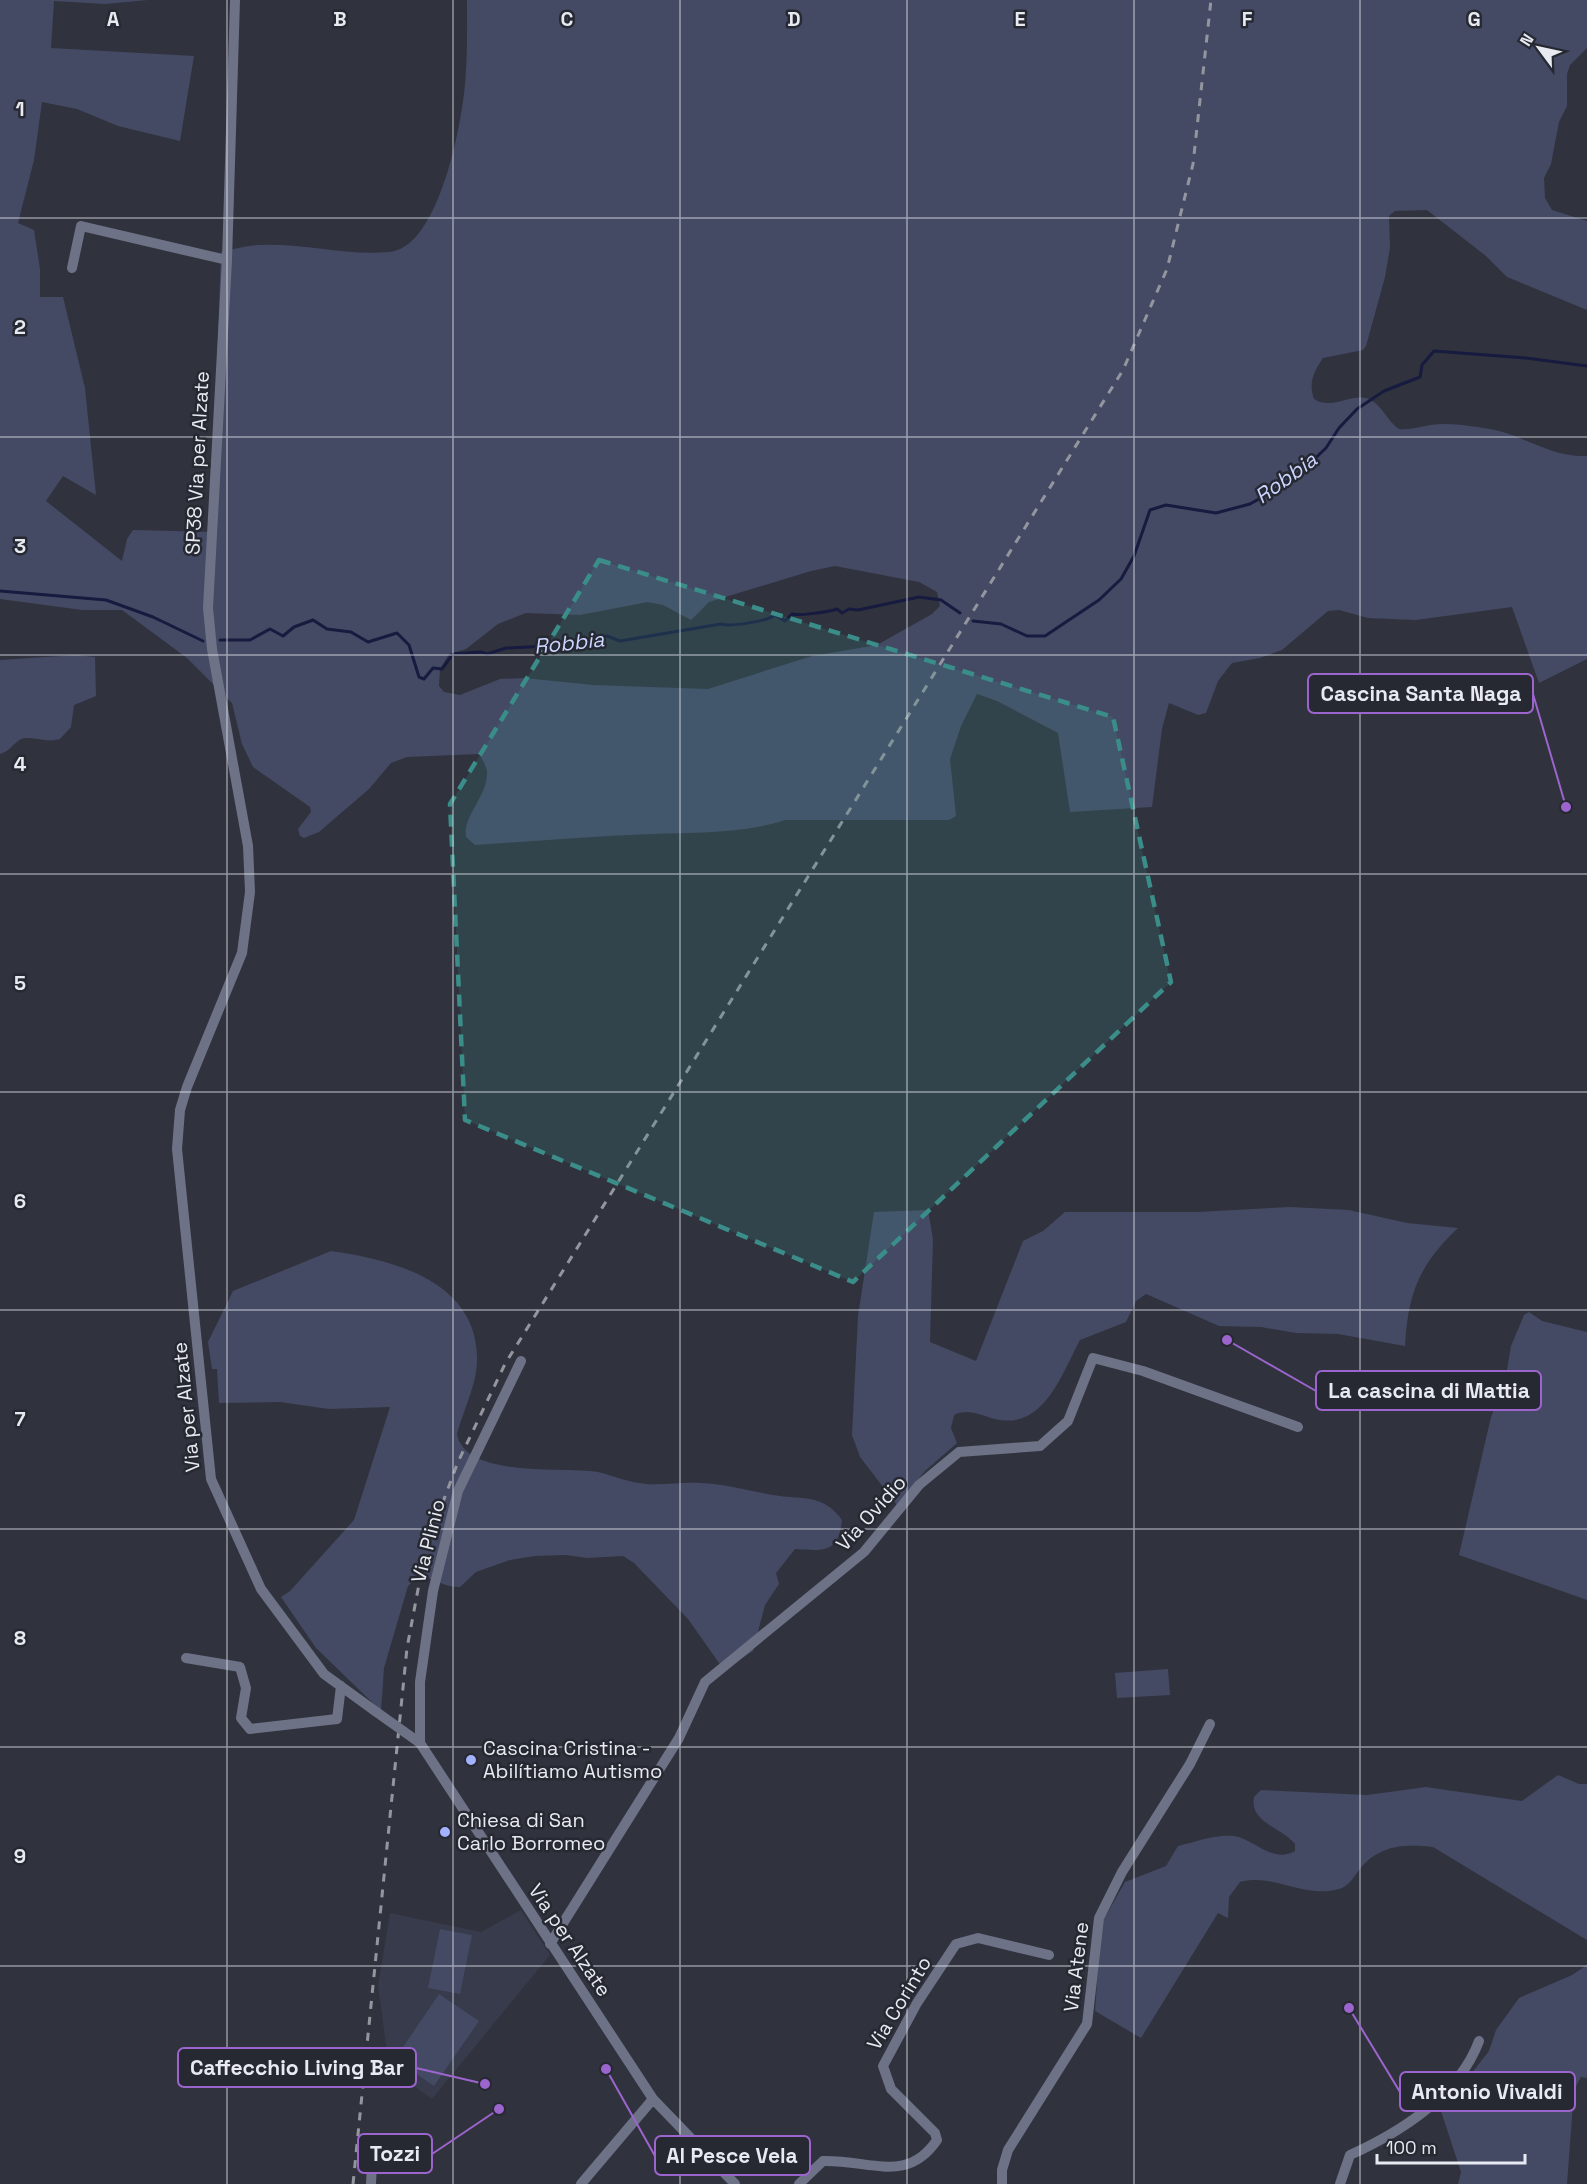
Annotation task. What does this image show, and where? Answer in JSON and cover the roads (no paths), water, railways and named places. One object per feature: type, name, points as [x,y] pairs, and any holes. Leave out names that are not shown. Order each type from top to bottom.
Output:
[{"type":"street","name":"SP38 Via per Alzate","points":[[235,0],[227,260],[208,608],[214,660],[248,846],[250,892],[247,926]]},
{"type":"street","points":[[72,268],[81,226],[227,260]]},
{"type":"street","name":"Via per Alzate","points":[[247,926],[233,981],[187,1087],[178,1130],[177,1149],[211,1479],[261,1589],[324,1674],[420,1743],[653,2099],[735,2184]]},
{"type":"street","name":"Via Ovidio","points":[[550,1944],[679,1738],[705,1682],[864,1552],[920,1485],[959,1452],[1040,1446],[1068,1421],[1093,1358],[1143,1371],[1298,1427]]},
{"type":"street","name":"Via Plinio","points":[[420,1743],[420,1682],[433,1591],[459,1491],[520,1361]]},
{"type":"street","points":[[186,1658],[240,1667],[246,1688],[241,1718],[250,1729],[337,1719],[340,1686]]},
{"type":"street","name":"Via Atene","points":[[1002,2184],[1002,2170],[1008,2150],[1087,2024],[1099,1918],[1122,1872],[1190,1764],[1210,1724]]},
{"type":"street","name":"Via Corinto","points":[[799,2184],[823,2161],[841,2161],[888,2172],[914,2169],[927,2158],[937,2140],[935,2133],[891,2089],[883,2066],[916,2003],[956,1944],[978,1938],[1049,1955]]},
{"type":"street","points":[[1340,2184],[1350,2155],[1381,2141],[1439,2098],[1461,2075],[1479,2041]]},
{"type":"street","points":[[581,2184],[653,2099]]},
{"type":"street","points":[[370,2184],[372,2164]]},
{"type":"waterway","name":"Robbia","points":[[973,621],[1001,624],[1027,636],[1045,636],[1099,600],[1121,579],[1134,556],[1150,510],[1166,505],[1216,513],[1250,504],[1277,489],[1302,471],[1326,448],[1339,428],[1357,409],[1384,391],[1420,377],[1422,365],[1434,351],[1526,358],[1587,366]]},
{"type":"waterway","points":[[0,591],[106,600],[153,617],[203,641]]},
{"type":"waterway","name":"Robbia","points":[[220,640],[250,640],[270,629],[283,636],[294,627],[313,620],[327,629],[351,632],[368,642],[397,633],[409,645],[419,677],[424,679],[433,668],[442,669],[453,654],[481,652],[487,654],[506,648],[586,644],[607,636],[620,641],[721,624],[749,623],[775,615],[785,621],[792,614],[837,609],[842,613],[849,609],[858,610],[919,597],[941,600],[960,613]]},
{"type":"railway","points":[[353,2184],[407,1648],[426,1547],[458,1462],[505,1364],[1123,370],[1167,269],[1193,164],[1211,0]]},
{"type":"place","name":"Cascina Santa Naga","points":[[1566,807]]},
{"type":"place","name":"La cascina di Mattia","points":[[1227,1340]]},
{"type":"place","name":"Cascina Cristina - Abilítiamo Autismo","points":[[471,1760]]},
{"type":"place","name":"Chiesa di San Carlo Borromeo","points":[[445,1832]]},
{"type":"place","name":"Antonio Vivaldi","points":[[1349,2008]]},
{"type":"place","name":"Al Pesce Vela","points":[[606,2069]]},
{"type":"place","name":"Caffecchio Living Bar","points":[[485,2084]]},
{"type":"place","name":"Tozzi","points":[[499,2109]]}]
